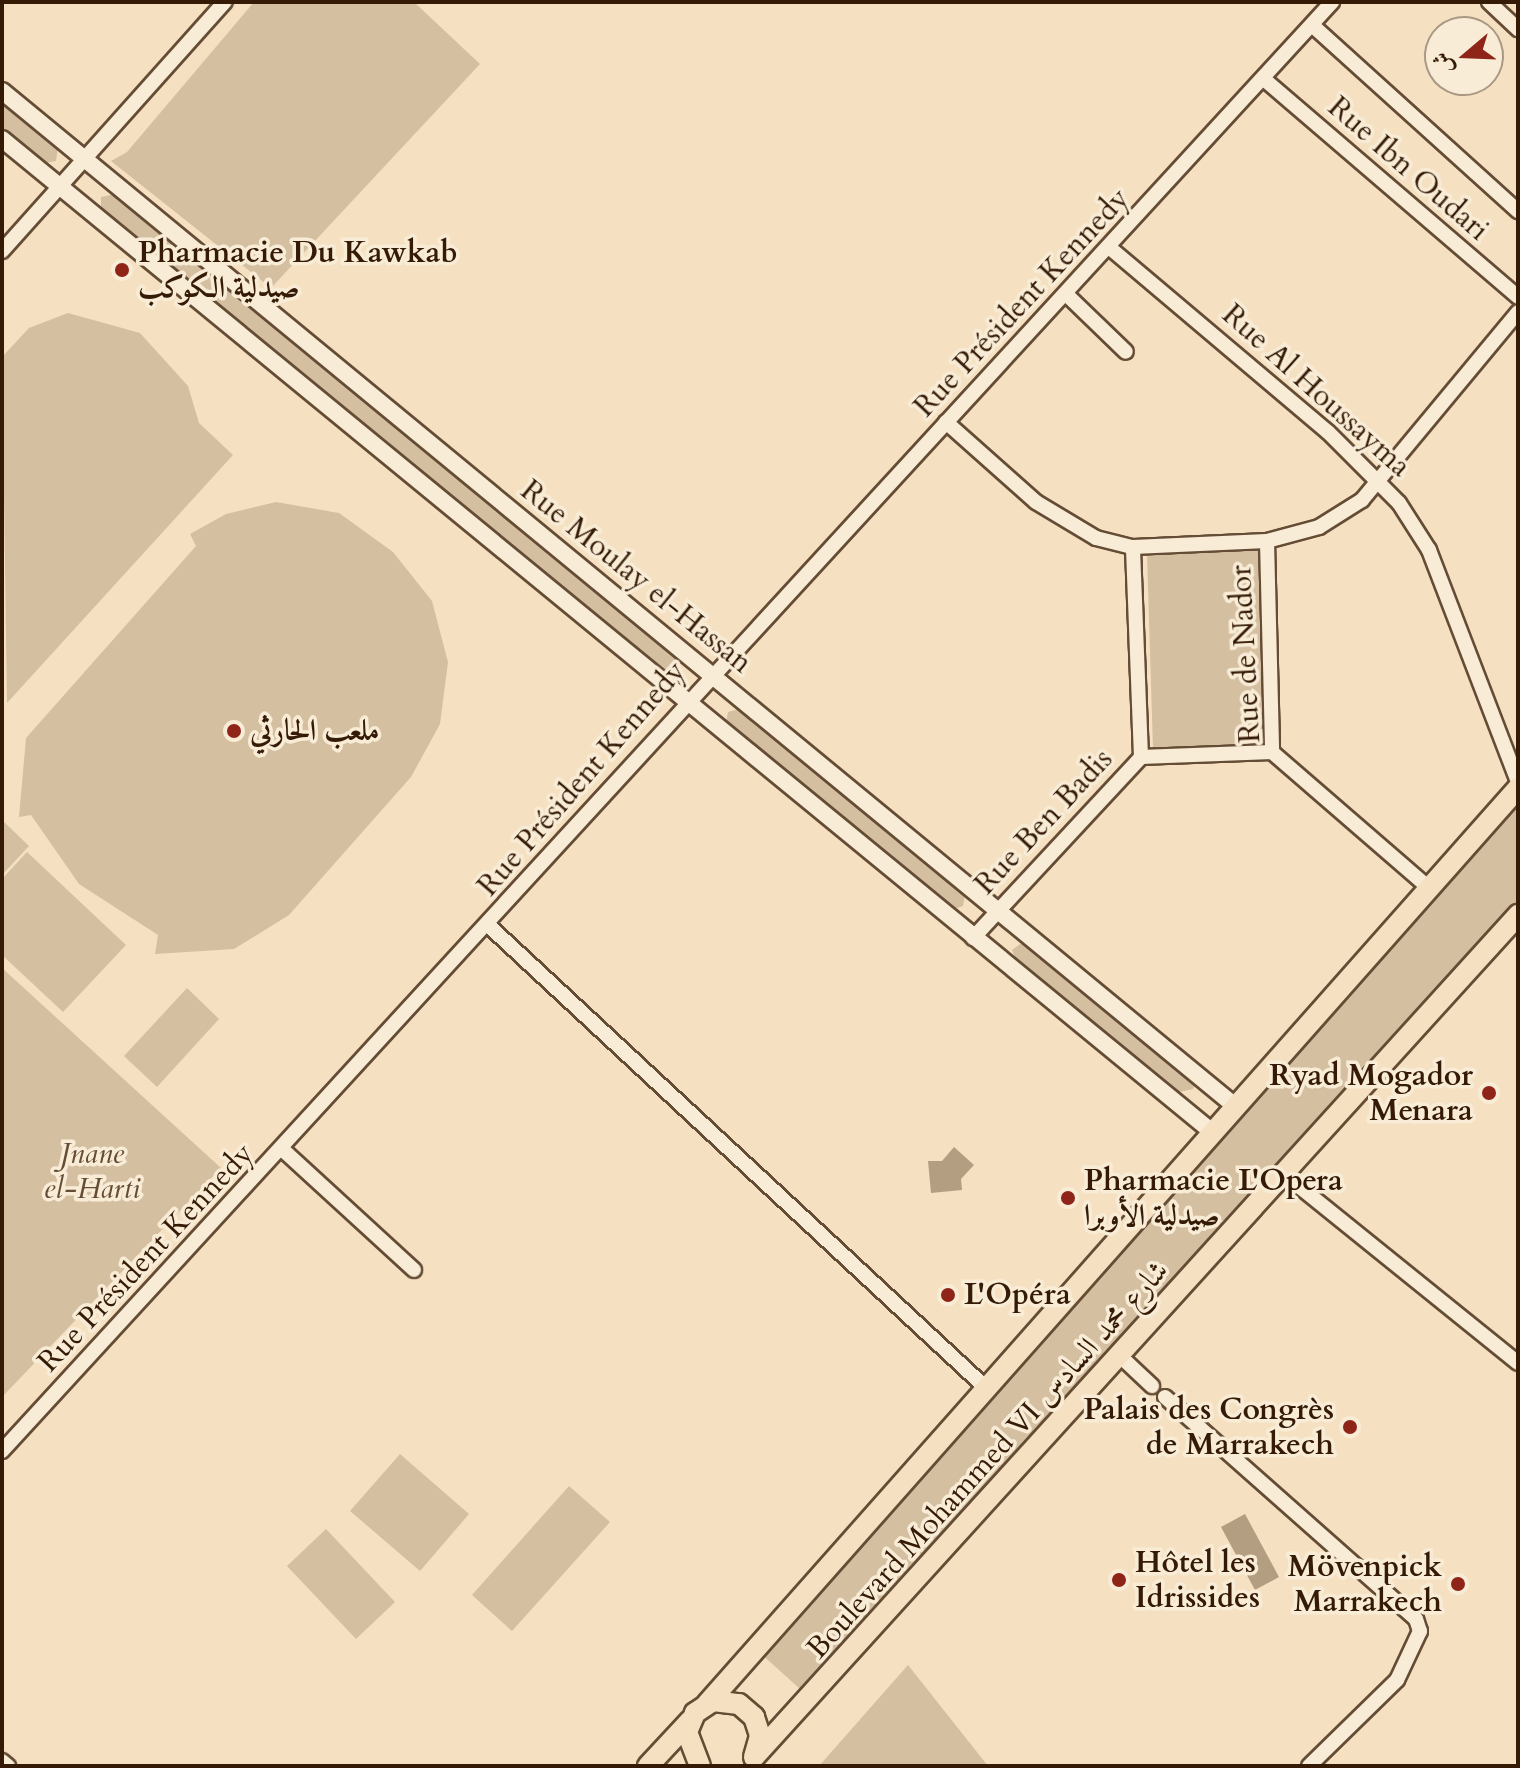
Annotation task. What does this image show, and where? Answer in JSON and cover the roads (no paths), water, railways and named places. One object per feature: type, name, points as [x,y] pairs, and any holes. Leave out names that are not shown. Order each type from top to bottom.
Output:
[{"type":"main road","name":"Boulevard Mohammed VI شارع محمد السادس","points":[[690,1721],[1518,788]]},
{"type":"main road","name":"Boulevard Mohammed VI شارع محمد السادس","points":[[751,1761],[1518,915]]},
{"type":"main road","points":[[707,1704],[727,1700],[750,1712],[759,1730],[751,1761]]},
{"type":"main road","points":[[648,1766],[690,1721]]},
{"type":"main road","points":[[690,1721],[688,1749],[700,1766]]},
{"type":"street","points":[[2,251],[225,2]]},
{"type":"street","name":"Rue Président Kennedy","points":[[2,1451],[488,925],[709,674],[1110,248],[1265,80],[1332,2]]},
{"type":"street","points":[[1489,2],[1518,29]]},
{"type":"street","points":[[1312,25],[1518,211]]},
{"type":"street","name":"Rue Ibn Oudari","points":[[1265,80],[1518,297]]},
{"type":"street","name":"Rue Moulay el-Hassan","points":[[2,91],[1235,1106]]},
{"type":"street","points":[[2,139],[1212,1132]]},
{"type":"street","name":"Rue Al Houssayma","points":[[1110,248],[1381,481],[1429,550],[1518,782]]},
{"type":"street","points":[[1066,294],[1126,352]]},
{"type":"street","points":[[946,422],[1055,516],[1133,547],[1267,541],[1335,520],[1381,481],[1518,312]]},
{"type":"street","name":"Rue de Nador","points":[[1267,541],[1272,752],[1429,888]]},
{"type":"street","name":"Rue Ben Badis","points":[[973,938],[1141,757],[1133,547]]},
{"type":"street","points":[[1141,757],[1272,752]]},
{"type":"street","points":[[488,925],[985,1387]]},
{"type":"street","points":[[282,1149],[414,1270]]},
{"type":"street","points":[[1285,1175],[1518,1363]]},
{"type":"street","points":[[1120,1356],[1152,1386]]},
{"type":"street","points":[[1165,1397],[1416,1619],[1420,1631],[1397,1680],[1309,1766]]},
{"type":"street","points":[[2,1761],[8,1766]]},
{"type":"place","name":"Pharmacie Du Kawkab صيدلية الكوكب","points":[[122,270]]},
{"type":"place","name":"ملعب الحارثي","points":[[234,731]]},
{"type":"place","name":"Ryad Mogador Menara","points":[[1489,1093]]},
{"type":"place","name":"Pharmacie L'Opera صيدلية الأوبرا","points":[[1068,1198]]},
{"type":"place","name":"L'Opéra","points":[[948,1295]]},
{"type":"place","name":"Palais des Congrès de Marrakech","points":[[1350,1427]]},
{"type":"place","name":"Hôtel les Idrissides","points":[[1119,1580]]},
{"type":"place","name":"Mövenpick Marrakech","points":[[1458,1584]]},
{"type":"park label","name":"Jnane el-Harti","points":[[92,1171]]}]
